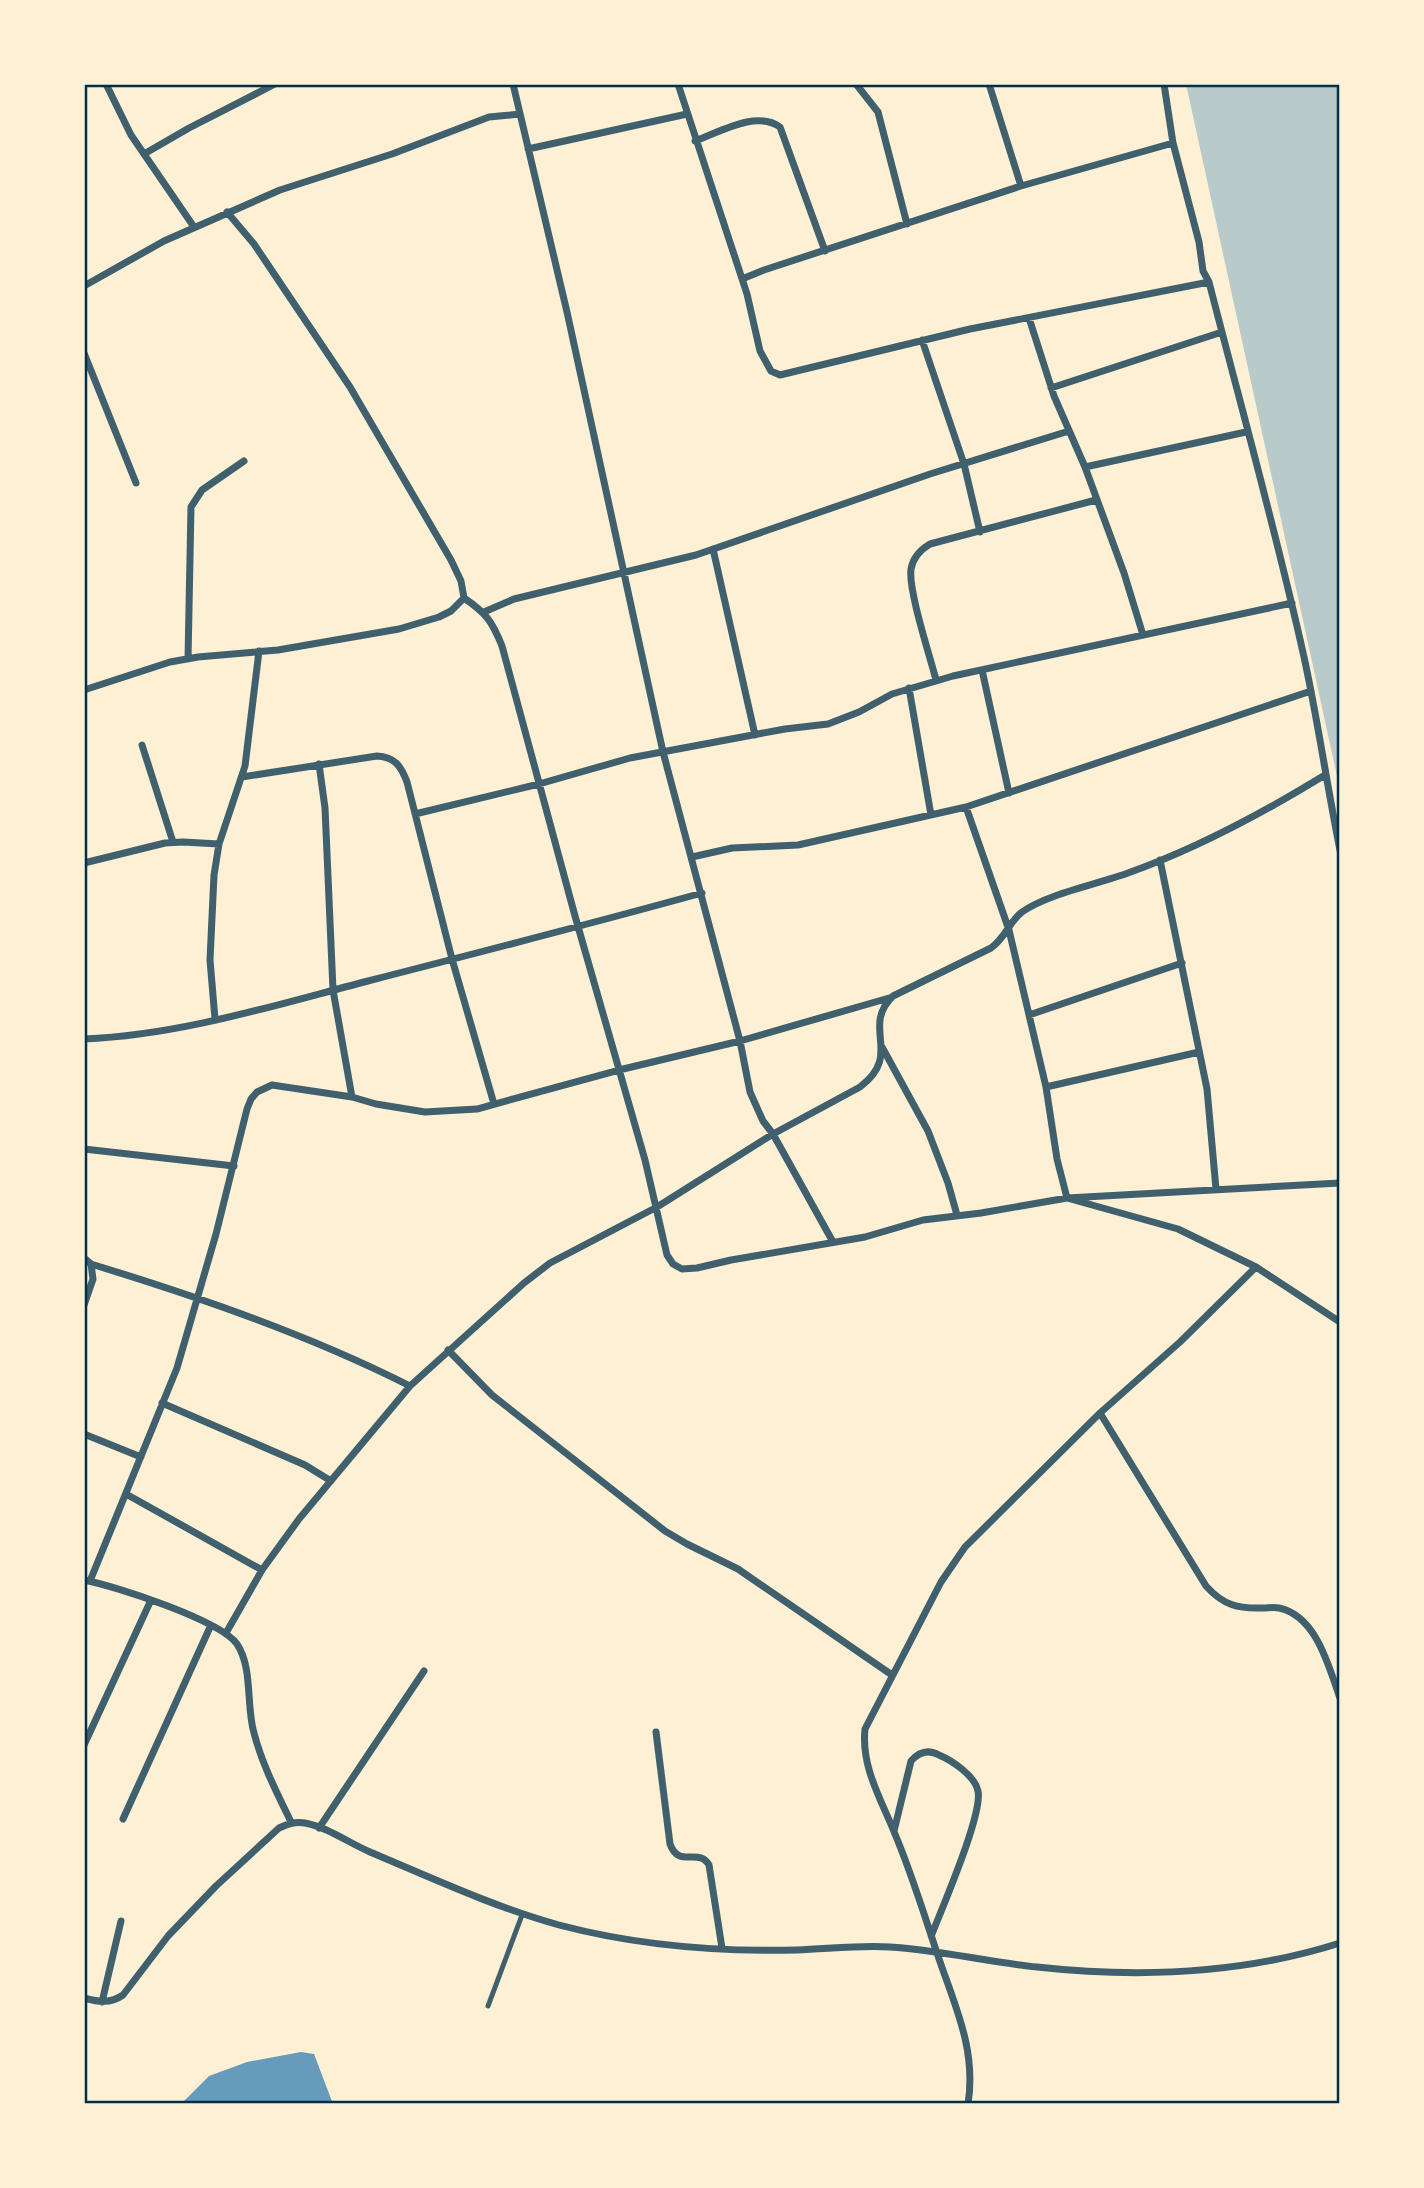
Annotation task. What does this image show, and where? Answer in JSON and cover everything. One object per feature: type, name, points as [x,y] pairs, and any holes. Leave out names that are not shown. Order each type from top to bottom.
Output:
[{"type":"street","points":[[106,84],[131,135],[194,227]]},
{"type":"street","points":[[144,154],[275,84]]},
{"type":"street","points":[[513,84],[663,752],[740,1041],[750,1093],[763,1121],[774,1134],[833,1242]]},
{"type":"street","points":[[678,84],[742,279],[760,351],[771,371],[780,375],[795,374],[922,340],[1209,282]]},
{"type":"street","points":[[856,84],[878,112],[907,224]]},
{"type":"street","points":[[989,84],[1021,186]]},
{"type":"street","points":[[1164,84],[1173,143],[1196,228],[1203,271],[1209,282],[1236,381],[1246,432],[1264,486],[1292,603],[1340,850]]},
{"type":"street","points":[[84,286],[164,241],[280,190],[393,154],[489,117],[520,114]]},
{"type":"street","points":[[528,149],[687,114]]},
{"type":"street","points":[[695,141],[759,120],[771,121],[780,127],[825,251]]},
{"type":"street","points":[[742,279],[774,266],[1021,186],[1173,143]]},
{"type":"street","points":[[227,212],[254,244],[351,387],[451,560],[464,598],[484,612],[502,646],[657,1207],[667,1255],[673,1264],[682,1269],[864,1237],[905,1223],[1067,1198],[1340,1183]]},
{"type":"street","points":[[1029,318],[1051,388],[1085,467],[1124,573],[1143,635]]},
{"type":"street","points":[[1051,388],[1222,332]]},
{"type":"street","points":[[922,340],[964,464],[980,532]]},
{"type":"street","points":[[84,354],[136,483]]},
{"type":"street","points":[[484,612],[514,599],[713,549],[1069,431]]},
{"type":"street","points":[[1085,467],[1246,432]]},
{"type":"street","points":[[188,659],[191,506],[202,491],[244,461]]},
{"type":"street","points":[[936,680],[911,570],[915,556],[922,548],[1096,500]]},
{"type":"street","points":[[713,549],[755,735]]},
{"type":"street","points":[[84,690],[148,667],[188,659],[259,651],[409,626],[451,611],[464,598]]},
{"type":"street","points":[[415,814],[539,784],[630,758],[828,724],[909,688],[936,680],[1292,603]]},
{"type":"street","points":[[215,1019],[210,960],[211,908],[219,844],[242,777],[250,737],[259,651]]},
{"type":"street","points":[[982,670],[1009,793]]},
{"type":"street","points":[[909,688],[931,815]]},
{"type":"street","points":[[692,857],[732,848],[798,845],[966,807],[1311,691]]},
{"type":"street","points":[[142,745],[173,842]]},
{"type":"street","points":[[242,777],[388,756],[396,761],[403,772],[452,959],[494,1104]]},
{"type":"street","points":[[319,764],[325,808],[333,990],[352,1097]]},
{"type":"street","points":[[291,1822],[265,1767],[253,1731],[244,1663],[237,1644],[226,1633],[211,1625],[150,1600],[87,1581],[177,1368],[234,1166],[247,1110],[257,1092],[272,1085],[425,1112],[477,1109],[619,1070],[740,1041],[893,996],[991,948],[1003,939],[1021,913],[1041,902],[1160,860],[1283,801],[1325,775]]},
{"type":"street","points":[[966,807],[1009,930],[1046,1087],[1057,1159],[1067,1198]]},
{"type":"street","points":[[84,863],[173,842],[219,844]]},
{"type":"street","points":[[1160,860],[1207,1089],[1216,1189]]},
{"type":"street","points":[[84,1039],[147,1034],[215,1019],[578,928],[702,893]]},
{"type":"street","points":[[1029,1014],[1182,963]]},
{"type":"street","points":[[226,1633],[262,1570],[410,1386],[524,1283],[550,1263],[657,1207],[774,1134],[842,1098],[871,1079],[878,1070],[881,1059],[880,1014],[893,996]]},
{"type":"street","points":[[881,1046],[928,1131],[957,1215]]},
{"type":"street","points":[[1046,1087],[1199,1052]]},
{"type":"street","points":[[84,1149],[234,1166]]},
{"type":"street","points":[[1067,1198],[1178,1229],[1256,1267],[1340,1322]]},
{"type":"street","points":[[84,1258],[91,1264],[197,1299],[344,1354],[410,1386]]},
{"type":"street","points":[[84,1305],[93,1279],[91,1264]]},
{"type":"street","points":[[968,2104],[970,2062],[958,2006],[912,1874],[867,1770],[863,1747],[865,1728],[941,1582],[965,1547],[1100,1413],[1180,1342],[1256,1267]]},
{"type":"street","points":[[448,1350],[492,1395],[665,1531],[738,1569],[892,1675]]},
{"type":"street","points":[[162,1403],[305,1465],[331,1481]]},
{"type":"street","points":[[1100,1413],[1206,1586],[1228,1605],[1241,1608],[1278,1608],[1293,1613],[1318,1643],[1340,1698]]},
{"type":"street","points":[[84,1434],[141,1457]]},
{"type":"street","points":[[126,1494],[262,1570]]},
{"type":"street","points":[[84,1745],[150,1600]]},
{"type":"street","points":[[122,1819],[211,1625]]},
{"type":"street","points":[[319,1828],[424,1671]]},
{"type":"street","points":[[656,1732],[672,1852],[683,1858],[700,1857],[709,1865],[722,1948]]},
{"type":"street","points":[[894,1831],[911,1761],[918,1753],[929,1751],[939,1755],[971,1777],[978,1790],[975,1819],[932,1935]]},
{"type":"street","points":[[84,1998],[102,2002],[115,2000],[123,1995],[168,1936],[201,1901],[279,1828],[291,1822],[319,1828],[522,1915],[591,1933],[637,1941],[722,1948],[796,1950],[853,1946],[891,1947],[1037,1967],[1127,1972],[1228,1968],[1340,1944]]},
{"type":"street","points":[[102,2002],[121,1921]]},
{"type":"lane","points":[[488,2006],[522,1915]]},
{"type":"shaded area","points":[[1186,84],[1340,84],[1340,790]]},
{"type":"water","points":[[301,2052],[314,2054],[333,2104],[181,2104],[209,2076],[247,2062]]}]
